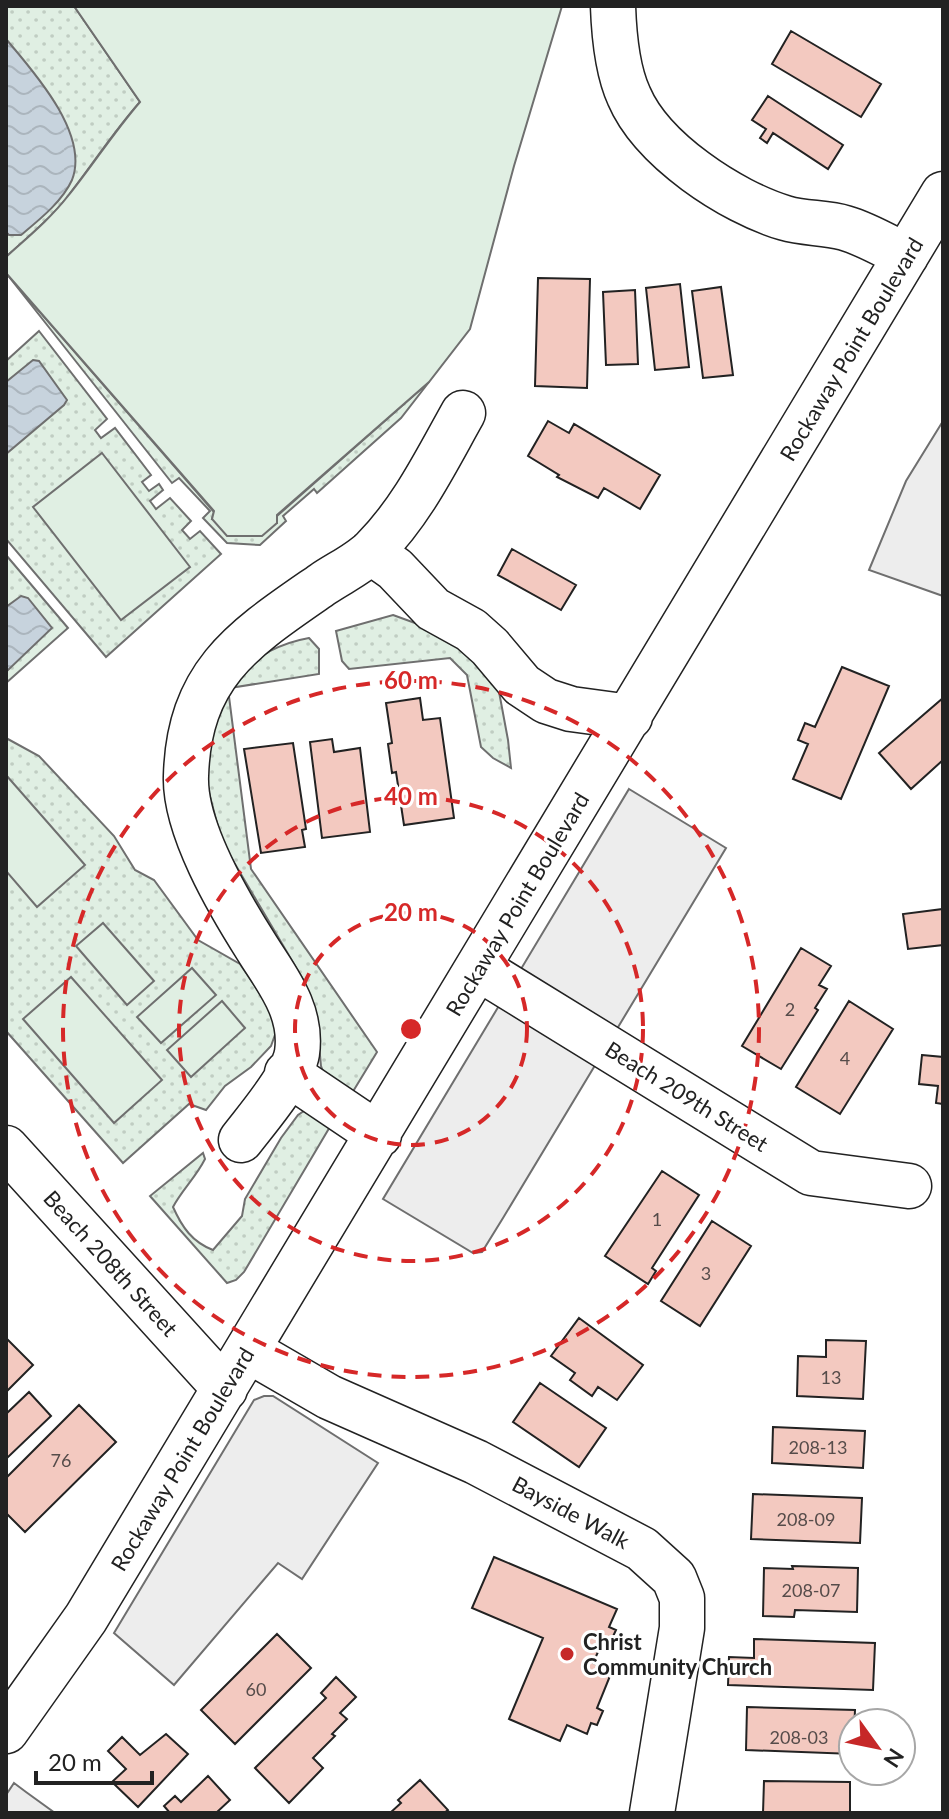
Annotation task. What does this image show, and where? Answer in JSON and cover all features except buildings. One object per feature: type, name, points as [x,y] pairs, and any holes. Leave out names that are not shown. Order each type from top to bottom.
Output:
[{"type":"street","points":[[613,6],[621,68],[629,98],[656,136],[682,162],[751,205],[784,218],[846,228],[906,256]]},
{"type":"street","name":"Rockaway Point Boulevard","points":[[6,1731],[86,1618],[943,194]]},
{"type":"street","points":[[241,1140],[265,1111],[297,1054],[295,1025],[287,993],[256,947],[214,870],[190,817],[186,778],[191,729],[201,700],[219,667],[239,647],[279,614],[371,552],[396,524],[423,486],[463,413]]},
{"type":"street","points":[[371,552],[395,569],[433,609],[471,630],[522,685],[546,701],[571,709],[630,717]]},
{"type":"street","name":"Beach 209th Street","points":[[478,968],[811,1173],[909,1186]]},
{"type":"street","points":[[287,1073],[379,1135]]},
{"type":"street","name":"Beach 208th Street","points":[[20,1164],[56,1233],[158,1349],[187,1347],[225,1389]]},
{"type":"street","name":"Bayside Walk","points":[[248,1350],[329,1397],[476,1462],[607,1528],[642,1549],[674,1578],[682,1598],[682,1628],[652,1813]]},
{"type":"green space","points":[[6,6],[74,6],[140,102],[61,204],[6,257]]},
{"type":"green space","points":[[74,6],[562,6],[470,329],[429,382],[277,515],[277,523],[262,536],[227,536],[212,519],[214,511],[6,273],[6,257],[61,204],[140,102]]},
{"type":"green space","points":[[6,273],[214,512],[212,519],[277,523],[277,516],[429,382],[401,418],[317,493],[314,489],[283,516],[286,521],[260,545],[227,543],[203,518],[210,511],[179,478],[172,483]]},
{"type":"green space","points":[[39,331],[107,419],[95,430],[101,438],[115,428],[151,475],[142,482],[149,491],[159,484],[163,490],[150,501],[156,509],[170,498],[191,521],[182,530],[190,539],[200,531],[221,554],[106,657],[6,539],[6,361]]},
{"type":"green space","points":[[102,453],[190,567],[121,620],[33,507]]},
{"type":"green space","points":[[6,555],[68,628],[6,683]]},
{"type":"green space","points":[[393,615],[426,627],[475,652],[497,681],[511,768],[481,747],[467,675],[450,658],[349,669],[342,661],[336,631]]},
{"type":"green space","points":[[309,638],[319,649],[319,674],[236,687],[235,674],[252,661],[279,647]]},
{"type":"green space","points":[[227,681],[251,869],[377,1052],[349,1098],[326,1079],[321,1066],[316,1013],[304,981],[222,842],[208,789],[208,743]]},
{"type":"green space","points":[[6,738],[39,756],[114,836],[135,870],[154,880],[198,940],[240,964],[273,1013],[276,1032],[271,1046],[251,1067],[225,1086],[206,1110],[189,1104],[123,1163],[6,1031]]},
{"type":"green space","points":[[6,775],[85,865],[37,907],[6,871]]},
{"type":"green space","points":[[103,923],[154,981],[127,1005],[76,946]]},
{"type":"green space","points":[[192,968],[216,995],[161,1043],[137,1017]]},
{"type":"green space","points":[[71,977],[162,1080],[114,1123],[23,1019]]},
{"type":"green space","points":[[222,1001],[245,1028],[191,1077],[167,1050]]},
{"type":"green space","points":[[307,1109],[331,1125],[244,1272],[227,1283],[150,1196],[203,1153],[205,1159],[173,1207],[188,1233],[213,1250],[242,1216],[245,1199],[281,1138],[298,1115]]},
{"type":"shaded area","points":[[943,421],[943,596],[869,570],[906,481]]},
{"type":"shaded area","points":[[629,789],[726,848],[482,1252],[473,1253],[383,1199]]},
{"type":"shaded area","points":[[273,1396],[378,1463],[302,1579],[278,1563],[174,1685],[114,1633],[254,1400]]},
{"type":"shaded area","points":[[14,1783],[55,1813],[6,1813],[6,1795]]},
{"type":"water","points":[[6,39],[56,104],[73,143],[75,162],[72,180],[62,196],[21,235],[6,232]]},
{"type":"water","points":[[33,360],[39,361],[67,400],[6,454],[6,382]]},
{"type":"water","points":[[21,596],[28,598],[52,628],[6,672],[6,607]]},
{"type":"place","name":"Christ Community Church","points":[[567,1654]]}]
